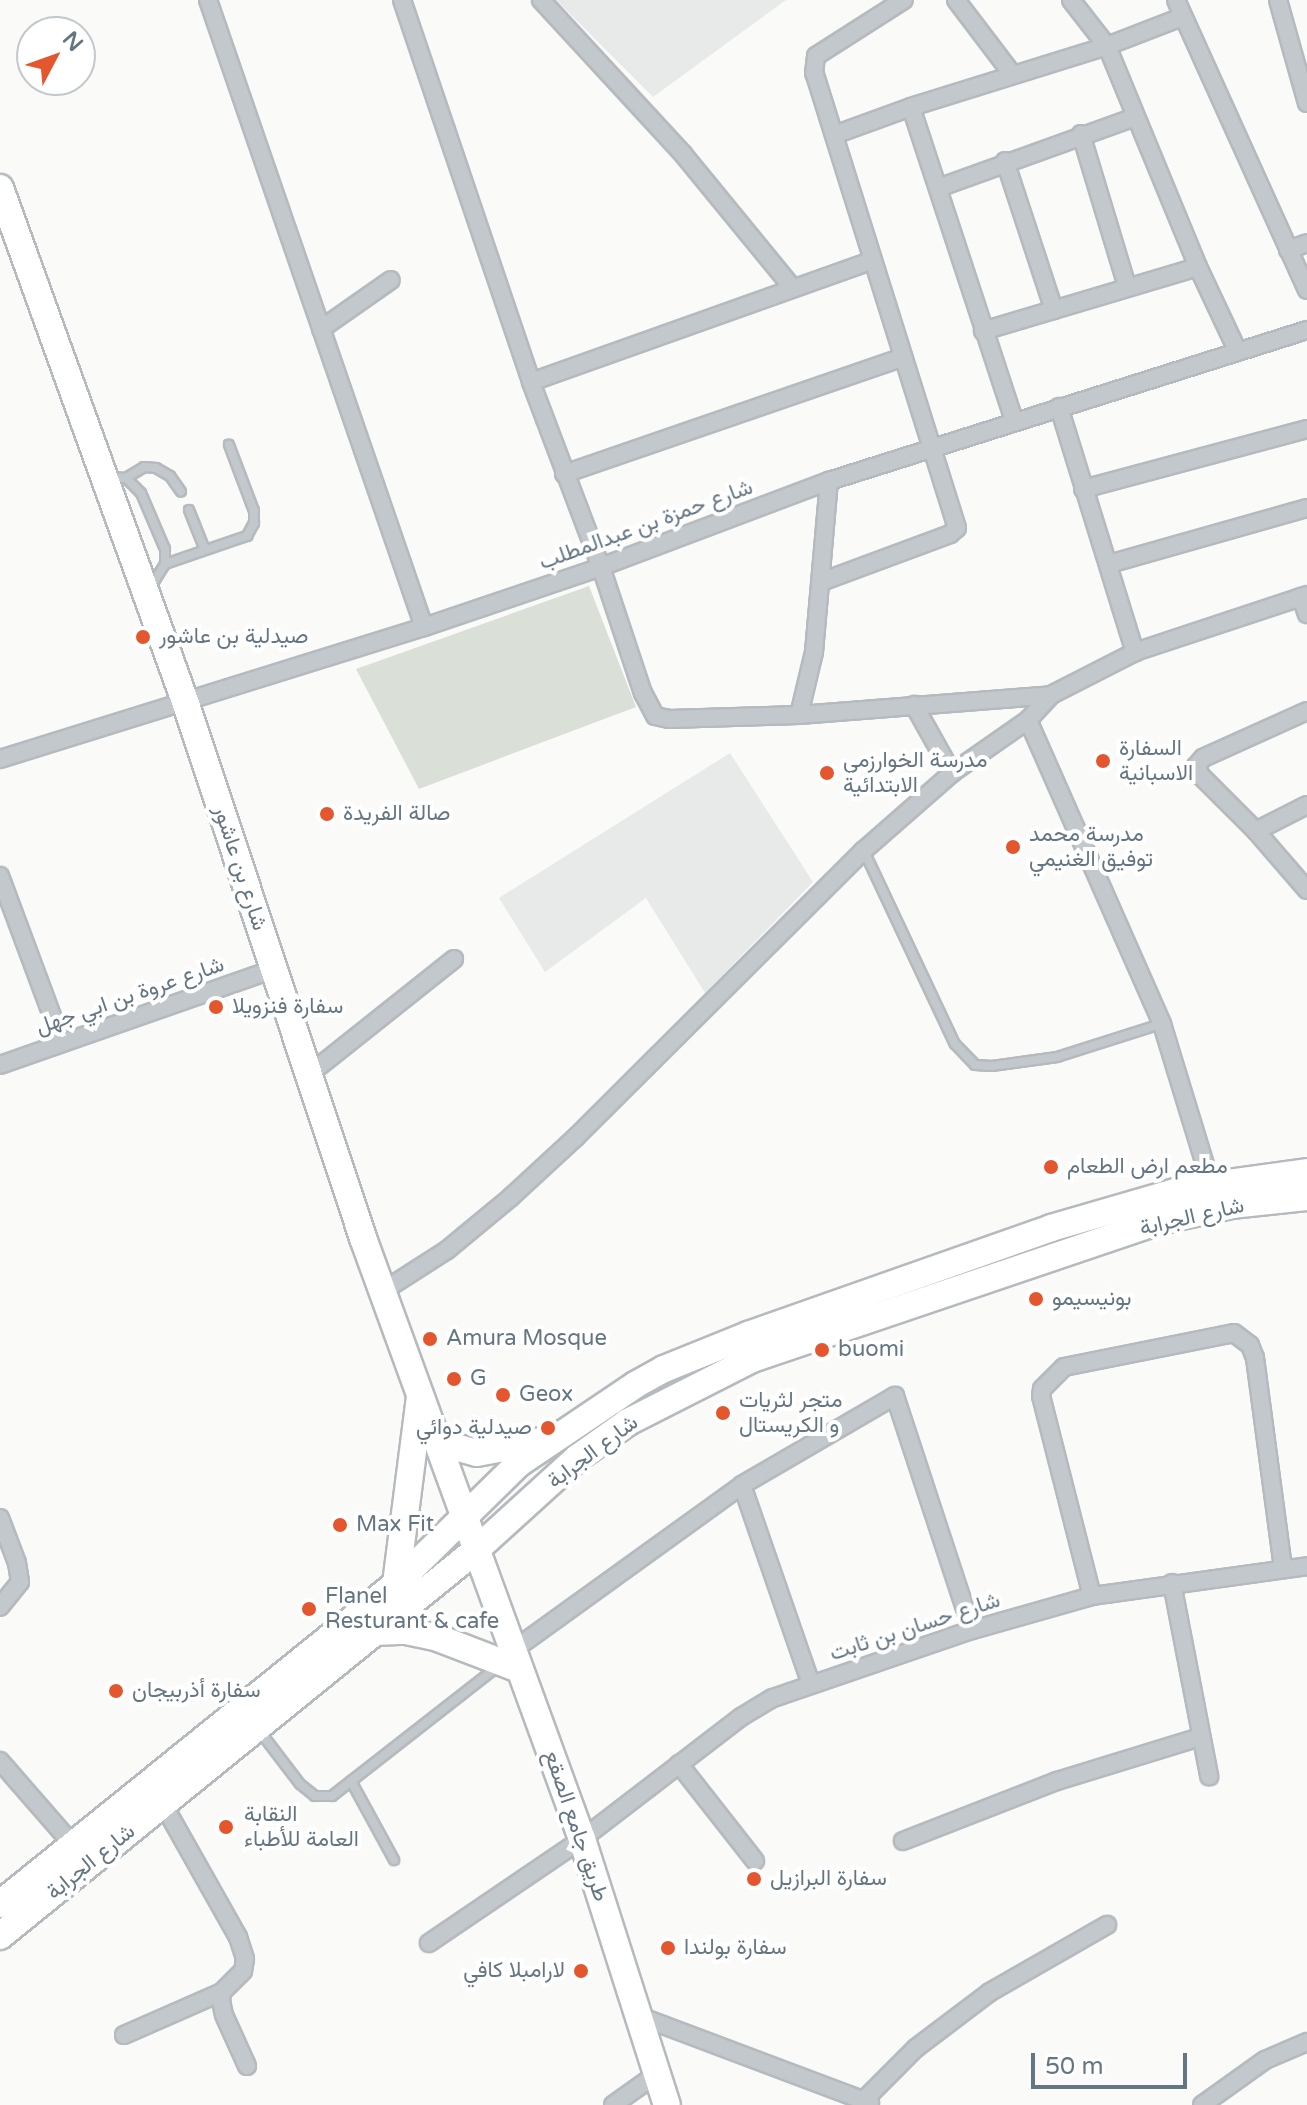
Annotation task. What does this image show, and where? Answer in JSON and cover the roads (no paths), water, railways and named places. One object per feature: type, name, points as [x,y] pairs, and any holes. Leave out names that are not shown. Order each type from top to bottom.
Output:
[{"type":"main road","name":"شارع بن عاشور","points":[[0,188],[114,478],[145,594],[186,704],[307,1076],[476,1550]]},
{"type":"main road","name":"شارع الجرابة","points":[[0,1904],[396,1584],[518,1464],[559,1434],[664,1369],[748,1335],[1051,1228],[1211,1184],[1307,1172]]},
{"type":"main road","name":"شارع الجرابة","points":[[0,1936],[476,1550],[577,1458],[628,1422],[752,1359],[1159,1221],[1231,1205],[1307,1197]]},
{"type":"main road","points":[[396,1584],[421,1393]]},
{"type":"main road","points":[[440,1443],[477,1453],[530,1444],[559,1434]]},
{"type":"main road","name":"طريق جامع الصقع","points":[[476,1550],[512,1661],[582,1839],[667,2105]]},
{"type":"main road","points":[[373,1632],[416,1633],[512,1661]]},
{"type":"street","points":[[208,0],[424,627]]},
{"type":"street","points":[[402,0],[531,382],[601,567],[643,693],[655,716],[669,719],[799,715],[1051,695]]},
{"type":"street","points":[[541,0],[683,154],[792,287]]},
{"type":"street","points":[[821,582],[955,532],[956,524],[814,73],[816,56],[904,0]]},
{"type":"street","points":[[956,0],[1013,75]]},
{"type":"street","points":[[1071,0],[1107,46],[1198,267],[1237,350]]},
{"type":"street","points":[[1176,0],[1307,290]]},
{"type":"street","points":[[1278,0],[1307,103]]},
{"type":"street","points":[[834,135],[911,107],[1107,46],[1182,17]]},
{"type":"street","points":[[911,107],[1014,421]]},
{"type":"street","points":[[938,188],[1005,161],[1135,117]]},
{"type":"street","points":[[1081,134],[1127,286]]},
{"type":"street","points":[[1005,161],[1054,310]]},
{"type":"street","points":[[1288,250],[1307,243]]},
{"type":"street","points":[[531,382],[873,260]]},
{"type":"street","points":[[983,331],[1198,267]]},
{"type":"street","points":[[321,329],[391,280]]},
{"type":"street","name":"شارع حمزة بن عبدالمطلب","points":[[0,759],[186,704],[424,627],[601,567],[829,481],[1307,330]]},
{"type":"street","points":[[564,474],[903,357]]},
{"type":"street","points":[[1059,407],[1135,652]]},
{"type":"street","points":[[1083,489],[1307,429]]},
{"type":"street","points":[[799,715],[814,652],[829,481]]},
{"type":"street","points":[[1109,564],[1307,508]]},
{"type":"street","points":[[383,1291],[447,1250],[522,1187],[863,851],[952,773],[1028,720],[1051,695],[1135,652],[1304,596],[1307,614]]},
{"type":"street","points":[[914,705],[952,773]]},
{"type":"street","points":[[1307,711],[1198,763],[1201,776],[1256,831],[1307,890]]},
{"type":"street","points":[[1028,720],[1162,1024],[1211,1184]]},
{"type":"street","points":[[1256,831],[1307,805]]},
{"type":"street","points":[[0,876],[62,1043]]},
{"type":"street","points":[[307,1076],[454,959]]},
{"type":"street","name":"شارع عروة بن ابي جهل","points":[[0,1065],[274,969]]},
{"type":"street","points":[[1092,1596],[1042,1389],[1053,1374],[1064,1367],[1234,1333],[1250,1345],[1255,1358],[1283,1568]]},
{"type":"street","points":[[512,1661],[742,1485],[895,1396],[972,1630]]},
{"type":"street","points":[[742,1485],[811,1684]]},
{"type":"street","points":[[0,1518],[17,1563],[20,1582],[0,1607]]},
{"type":"street","name":"شارع حسان بن ثابت","points":[[429,1943],[582,1839],[757,1707],[811,1684],[972,1630],[1092,1596],[1307,1566]]},
{"type":"street","points":[[1172,1583],[1209,1776]]},
{"type":"street","points":[[903,1841],[1057,1781],[1200,1737]]},
{"type":"street","points":[[0,1761],[73,1845]]},
{"type":"street","points":[[679,1764],[755,1861]]},
{"type":"street","points":[[124,2035],[222,1992],[243,1971],[245,1959],[238,1937],[163,1804]]},
{"type":"street","points":[[639,2016],[868,2103],[916,2048],[990,1992],[1107,1925]]},
{"type":"street","points":[[222,1992],[224,2015],[247,2066]]},
{"type":"street","points":[[1202,2105],[1265,2060],[1307,2042]]},
{"type":"street","points":[[613,2105],[658,2073]]},
{"type":"lane","points":[[165,564],[247,536],[254,523],[254,511],[229,445]]},
{"type":"lane","points":[[114,478],[144,467],[156,468],[170,476],[181,492]]},
{"type":"lane","points":[[114,478],[141,493],[165,549],[165,564],[145,594]]},
{"type":"lane","points":[[189,510],[205,550]]},
{"type":"lane","points":[[863,851],[955,1044],[975,1065],[992,1066],[1057,1057],[1162,1024]]},
{"type":"lane","points":[[258,1729],[300,1784],[315,1796],[332,1796],[512,1661]]},
{"type":"lane","points":[[351,1781],[394,1860]]},
{"type":"place","name":"صيدلية بن عاشور","points":[[143,637]]},
{"type":"place","name":"السفارة الاسبانية","points":[[1103,761]]},
{"type":"place","name":"مدرسة الخوارزمي الابتدائية","points":[[827,773]]},
{"type":"place","name":"صالة الفريدة","points":[[327,814]]},
{"type":"place","name":"مدرسة محمد توفيق الغنيمي","points":[[1013,847]]},
{"type":"place","name":"سفارة فنزويلا","points":[[216,1007]]},
{"type":"place","name":"مطعم ارض الطعام","points":[[1051,1167]]},
{"type":"place","name":"بونيسيمو","points":[[1036,1299]]},
{"type":"place","name":"Amura Mosque","points":[[430,1339]]},
{"type":"place","name":"buomi","points":[[822,1350]]},
{"type":"place","name":"G","points":[[454,1379]]},
{"type":"place","name":"Geox","points":[[503,1395]]},
{"type":"place","name":"متجر لثريات و الكريستال","points":[[723,1413]]},
{"type":"place","name":"صيدلية دوائي","points":[[548,1428]]},
{"type":"place","name":"Max Fit","points":[[340,1525]]},
{"type":"place","name":"Flanel Resturant & cafe","points":[[309,1609]]},
{"type":"place","name":"سفارة أذربيجان","points":[[116,1691]]},
{"type":"place","name":"النقابة العامة للأطباء","points":[[226,1827]]},
{"type":"place","name":"سفارة البرازيل","points":[[754,1879]]},
{"type":"place","name":"سفارة بولندا","points":[[668,1948]]},
{"type":"place","name":"لارامبلا كافي","points":[[581,1971]]}]
